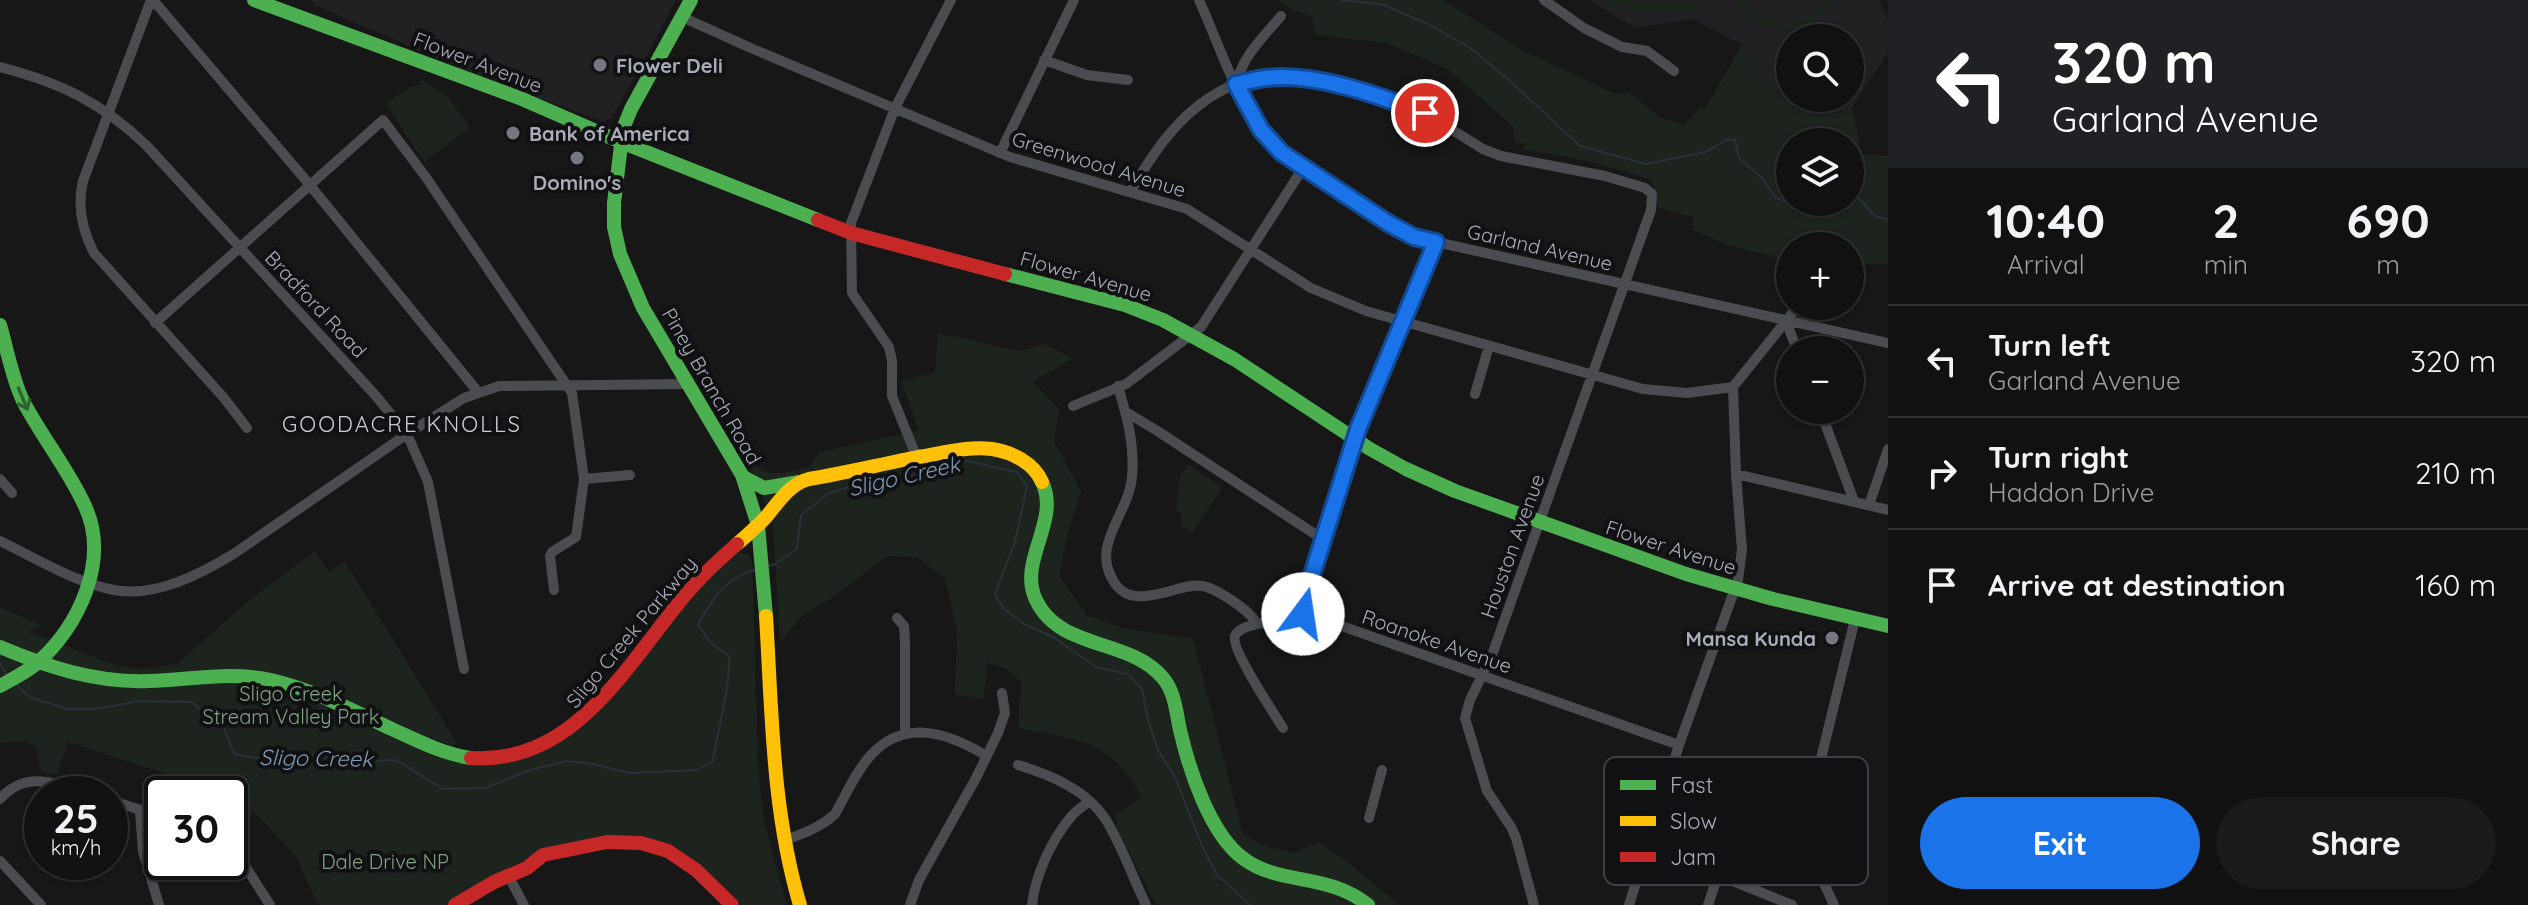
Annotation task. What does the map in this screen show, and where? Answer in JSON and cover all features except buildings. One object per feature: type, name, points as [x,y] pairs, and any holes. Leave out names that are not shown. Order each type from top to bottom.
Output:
[{"type":"street","points":[[247,428],[224,398],[94,253],[86,238],[80,209],[81,191],[152,0],[309,184],[478,392]]},
{"type":"street","name":"Flower Avenue","points":[[254,0],[288,5],[851,233],[1153,315],[1192,335],[1354,440],[1431,481],[1735,589],[1888,626]]},
{"type":"street","name":"Piney Branch Road","points":[[691,0],[631,109],[621,142],[614,227],[620,254],[643,308],[742,475],[758,525],[776,787],[783,841],[800,905]]},
{"type":"street","points":[[917,458],[892,396],[889,347],[852,293],[851,223],[895,108],[951,0]]},
{"type":"street","points":[[1000,153],[1074,0]]},
{"type":"street","name":"Garland Avenue","points":[[1199,0],[1236,84],[1261,130],[1282,153],[1303,168],[1414,237],[1888,343]]},
{"type":"street","points":[[1544,0],[1584,28],[1622,47],[1647,51],[1674,71]]},
{"type":"street","points":[[1131,191],[1147,163],[1184,117],[1217,92],[1236,84],[1241,65],[1248,54],[1281,16]]},
{"type":"street","name":"Greenwood Avenue","points":[[682,17],[1000,153],[1187,209],[1329,297],[1366,311],[1661,392],[1687,393],[1733,387]]},
{"type":"street","points":[[1044,60],[1087,75],[1128,80]]},
{"type":"street","name":"Bradford Road","points":[[0,67],[37,76],[80,94],[108,112],[146,145],[376,396],[407,434],[428,482],[464,669]]},
{"type":"street","name":"Houston Avenue","points":[[1236,84],[1285,78],[1368,91],[1425,113],[1483,149],[1501,156],[1605,176],[1645,188],[1652,194],[1651,210],[1540,522],[1492,655],[1470,700],[1465,718],[1487,791],[1516,838],[1534,905]]},
{"type":"street","points":[[155,323],[383,120],[425,176],[572,393],[584,479],[576,537],[550,556],[554,590]]},
{"type":"street","points":[[1073,406],[1126,384],[1201,327],[1303,168]]},
{"type":"street","points":[[1283,728],[1242,661],[1234,642],[1235,635],[1240,629],[1272,619],[1303,614],[1306,594],[1354,440],[1436,242]]},
{"type":"street","points":[[1786,321],[1792,336]]},
{"type":"street","points":[[1675,757],[1735,589],[1742,550],[1733,387],[1786,321]]},
{"type":"street","points":[[0,325],[22,398],[90,517],[94,543],[88,583],[73,621],[37,663],[0,686]]},
{"type":"street","points":[[1475,394],[1489,346]]},
{"type":"street","points":[[0,541],[88,583],[117,591],[170,585],[207,570],[235,553],[407,434],[478,392],[499,386],[686,384]]},
{"type":"street","points":[[1118,386],[1133,442],[1132,481],[1106,546],[1108,574],[1121,591],[1134,596],[1145,597],[1192,586],[1210,588],[1249,613],[1257,624]]},
{"type":"street","points":[[1126,412],[1324,540]]},
{"type":"street","points":[[1825,424],[1854,501]]},
{"type":"street","points":[[742,475],[762,489],[958,450],[985,448],[1006,451],[1023,460],[1038,474],[1048,497],[1048,520],[1031,579],[1037,602],[1049,619],[1066,632],[1088,642],[1131,655],[1162,675],[1172,698],[1200,793],[1223,838],[1243,860],[1270,872],[1342,887],[1360,896],[1368,905]]},
{"type":"street","points":[[1869,505],[1888,449]]},
{"type":"street","points":[[1736,474],[1888,510]]},
{"type":"street","points":[[584,479],[630,475]]},
{"type":"street","points":[[0,479],[12,493]]},
{"type":"street","name":"Sligo Creek Parkway","points":[[0,647],[37,663],[83,675],[124,681],[213,675],[267,679],[322,698],[436,749],[474,759],[496,758],[552,742],[575,727],[590,713],[695,583],[800,482]]},
{"type":"street","name":"Roanoke Avenue","points":[[1303,614],[1679,745]]},
{"type":"street","points":[[897,618],[904,626],[905,732]]},
{"type":"street","points":[[1821,757],[1855,619]]},
{"type":"street","points":[[914,903],[919,880],[976,778],[1005,713],[1002,693]]},
{"type":"street","points":[[783,841],[828,821],[870,756],[885,742],[905,732],[939,735],[985,755]]},
{"type":"street","points":[[1018,765],[1061,781],[1089,802],[1106,820],[1146,905]]},
{"type":"street","points":[[1369,818],[1382,770]]},
{"type":"street","points":[[0,799],[15,785],[24,783]]},
{"type":"street","points":[[1032,905],[1042,867],[1055,841],[1071,815],[1089,802]]},
{"type":"street","points":[[128,807],[144,812]]},
{"type":"street","points":[[140,811],[143,851],[159,905]]},
{"type":"street","points":[[455,905],[510,874],[517,866],[533,864],[543,855],[607,842],[655,845],[668,851],[696,870],[732,905]]},
{"type":"street","points":[[0,861],[41,905]]},
{"type":"street","points":[[248,871],[270,905]]},
{"type":"street","points":[[510,874],[524,905]]},
{"type":"street","points":[[1629,905],[1635,885]]},
{"type":"street","points":[[1708,905],[1715,885]]},
{"type":"street","points":[[1743,885],[1792,905]]},
{"type":"street","points":[[1825,885],[1834,905]]},
{"type":"shaded area","points":[[310,0],[676,0],[612,117],[604,122],[471,73],[316,6]]},
{"type":"shaded area","points":[[1589,0],[1879,0],[1888,20],[1888,52],[1864,89],[1864,24],[1776,24],[1776,95],[1742,45],[1693,19],[1635,28]]},
{"type":"shaded area","points":[[1806,112],[1838,112],[1817,118]]},
{"type":"green space","points":[[1277,0],[1443,0],[1524,51],[1615,94],[1629,92],[1661,118],[1684,125],[1700,108],[1705,109],[1742,45],[1776,95],[1776,112],[1806,112],[1817,118],[1838,112],[1853,112],[1856,128],[1776,128],[1776,216],[1864,216],[1864,154],[1888,156],[1888,265],[1864,263],[1864,232],[1776,232],[1776,257],[1724,244],[1693,230],[1694,218],[1658,208],[1652,180],[1593,162],[1522,149],[1526,144],[1514,141],[1513,127],[1448,69],[1386,43],[1315,35],[1312,17]]},
{"type":"green space","points":[[1607,0],[1699,0],[1695,11],[1641,13],[1609,4]]},
{"type":"green space","points":[[1734,0],[1745,0],[1775,20],[1795,23],[1813,12],[1822,0],[1830,0],[1826,9],[1810,24],[1776,24],[1776,29],[1750,15]]},
{"type":"green space","points":[[422,79],[448,97],[470,128],[424,162],[386,104],[403,91],[420,84]]},
{"type":"green space","points":[[938,333],[1020,351],[1044,344],[1073,358],[1033,382],[1059,409],[1054,441],[1081,491],[1059,576],[1087,615],[1123,628],[1193,639],[1243,834],[1268,847],[1295,853],[1319,842],[1399,905],[1156,905],[1115,824],[1118,822],[1115,816],[1141,796],[1132,781],[1115,761],[1093,746],[1018,728],[1021,682],[1007,669],[988,663],[983,699],[955,694],[957,630],[945,578],[917,557],[888,556],[802,616],[780,642],[773,525],[751,468],[756,466],[768,472],[782,473],[809,467],[820,452],[919,430],[901,381],[935,372]]},
{"type":"green space","points":[[1188,464],[1222,487],[1193,532],[1182,527],[1181,513],[1176,510],[1180,476]]},
{"type":"green space","name":"Sligo Creek Stream Valley Park","points":[[315,551],[329,572],[345,562],[457,743],[452,746],[430,737],[432,742],[479,752],[510,750],[559,744],[707,575],[739,552],[749,555],[752,562],[758,764],[763,818],[787,905],[741,905],[703,868],[619,838],[518,862],[449,905],[318,905],[296,857],[258,816],[248,811],[248,776],[173,776],[68,742],[57,774],[41,772],[36,746],[23,741],[0,743],[0,607],[43,626],[29,632],[118,666],[142,669],[177,664],[251,599]]},
{"type":"waterway","points":[[1341,0],[1381,4],[1428,24],[1469,47],[1580,146],[1646,164],[1706,152],[1726,140],[1735,140],[1739,158],[1761,177],[1776,198]]},
{"type":"waterway","points":[[1864,204],[1875,216],[1888,220]]},
{"type":"waterway","name":"Sligo Creek","points":[[768,566],[797,549],[801,515],[829,493],[967,461],[1017,472],[1027,486],[1015,542],[995,594],[1003,608],[1024,624],[1053,637],[1096,667],[1128,674],[1142,689],[1158,750],[1175,777],[1202,846],[1217,875],[1250,905]]},
{"type":"waterway","name":"Sligo Creek","points":[[16,684],[29,697],[68,709],[96,709],[140,701],[191,702],[224,728],[234,754],[260,759],[309,754],[361,761],[396,760],[443,789],[485,788],[530,770],[567,761],[630,773],[697,770],[713,761],[729,669],[729,656],[711,643],[698,625],[709,605],[729,583],[758,569]]},
{"type":"waterway","name":"Sligo Creek","points":[[0,663],[6,674]]},
{"type":"traffic: fast","points":[[254,0],[522,99],[818,220]]},
{"type":"traffic: fast","points":[[691,0],[623,129],[614,227],[620,254],[643,308],[742,475],[758,525],[766,616]]},
{"type":"traffic: fast","points":[[1005,274],[1125,305],[1163,320],[1234,359],[1370,449],[1455,491],[1686,574],[1773,599],[1888,626]]},
{"type":"traffic: fast","points":[[0,325],[19,392],[85,506],[92,527],[94,548],[86,591],[65,631],[36,664],[0,686]]},
{"type":"traffic: fast","points":[[745,478],[764,488],[799,482]]},
{"type":"traffic: fast","points":[[1042,482],[1046,511],[1032,571],[1032,585],[1036,600],[1047,616],[1078,637],[1133,656],[1163,678],[1173,696],[1195,782],[1211,818],[1232,848],[1244,859],[1273,873],[1337,888],[1368,905]]},
{"type":"traffic: fast","points":[[0,647],[54,667],[110,679],[149,681],[225,676],[271,680],[319,696],[432,747],[471,758]]},
{"type":"traffic: slow","points":[[737,544],[763,521],[790,490],[809,479],[946,452],[983,448],[1000,450],[1022,460],[1034,469],[1042,482]]},
{"type":"traffic: slow","points":[[766,616],[779,798],[800,905]]},
{"type":"traffic: jam","points":[[818,220],[851,233],[1005,274]]},
{"type":"traffic: jam","points":[[471,758],[506,756],[537,746],[565,730],[614,685],[691,588],[737,544]]},
{"type":"traffic: jam","points":[[455,905],[494,882],[527,868],[543,855],[607,842],[641,843],[668,851],[696,870],[732,905]]},
{"type":"place","name":"Flower Deli","points":[[600,65]]},
{"type":"place","name":"Bank of America","points":[[513,133]]},
{"type":"place","name":"Domino's","points":[[577,158]]},
{"type":"place","name":"Mansa Kunda","points":[[1832,638]]},
{"type":"district","name":"GOODACRE KNOLLS","points":[[402,424]]},
{"type":"route","points":[[1303,614],[1306,594],[1358,429],[1436,242],[1414,237],[1388,223],[1282,153],[1261,130],[1236,84],[1267,78],[1317,81],[1368,91],[1425,113]]},
{"type":"park label","name":"Dale Drive NP","points":[[385,861]]}]
